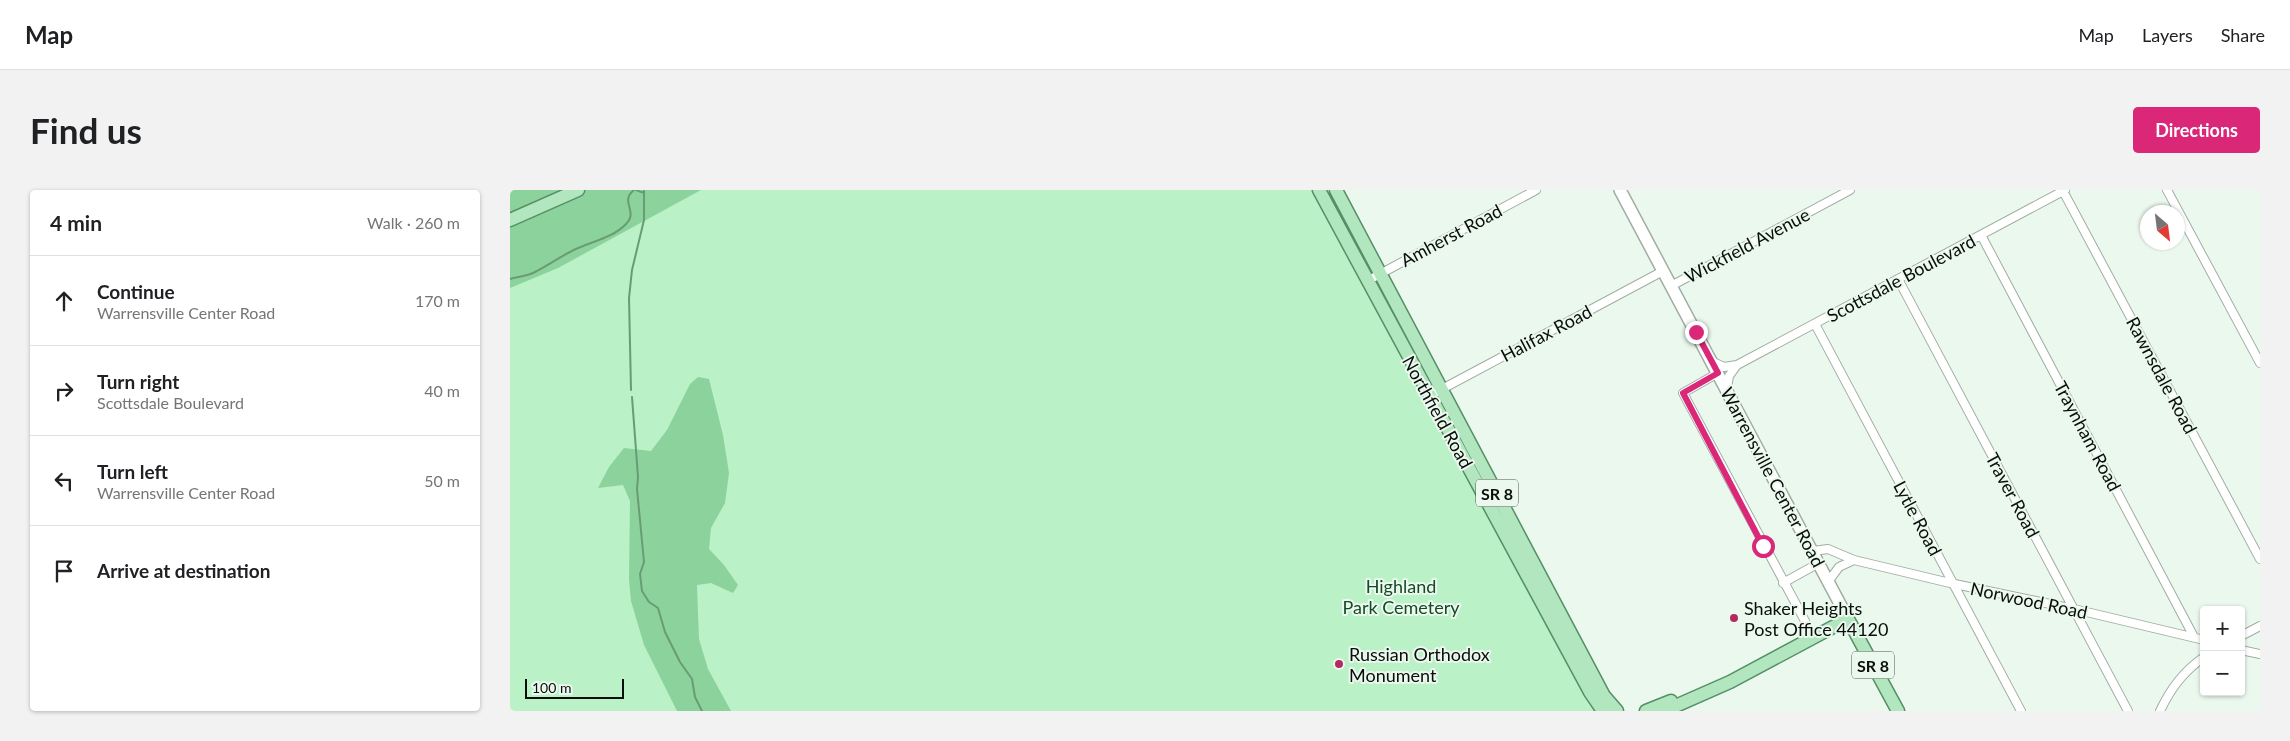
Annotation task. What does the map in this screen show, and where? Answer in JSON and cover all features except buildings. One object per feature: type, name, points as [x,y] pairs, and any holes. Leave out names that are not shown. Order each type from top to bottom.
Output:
[{"type":"main road","points":[[510,220],[578,190]]},
{"type":"main road","name":"Northfield Road","points":[[1318,190],[1590,692],[1603,711]]},
{"type":"main road","name":"Northfield Road","points":[[1336,190],[1604,696],[1617,711]]},
{"type":"main road","name":"Warrensville Center Road","points":[[1621,190],[1898,711]]},
{"type":"main road","points":[[1664,711],[1710,691],[1848,619]]},
{"type":"main road","points":[[1646,711],[1679,698],[1710,691]]},
{"type":"street","name":"Amherst Road","points":[[1366,281],[1536,190]]},
{"type":"street","name":"Wickfield Avenue","points":[[1671,286],[1850,190]]},
{"type":"street","points":[[2167,190],[2260,364]]},
{"type":"street","name":"Scottsdale Boulevard","points":[[1737,365],[2064,191]]},
{"type":"street","name":"Rawnsdale Road","points":[[2064,191],[2260,558]]},
{"type":"street","name":"Traynham Road","points":[[1981,235],[2194,637]]},
{"type":"street","name":"Halifax Road","points":[[1429,396],[1663,271]]},
{"type":"street","name":"Traver Road","points":[[1898,279],[2128,711]]},
{"type":"street","name":"Lytle Road","points":[[1815,324],[2022,711]]},
{"type":"street","points":[[1712,362],[1724,367],[1737,365]]},
{"type":"street","points":[[1727,389],[1729,376],[1737,365]]},
{"type":"street","points":[[1718,373],[1683,393],[1805,621]]},
{"type":"street","name":"Norwood Road","points":[[1813,551],[1828,549],[1854,560],[2200,639]]},
{"type":"street","points":[[1828,582],[1839,567],[1854,560]]},
{"type":"street","points":[[1783,583],[1819,563]]},
{"type":"street","points":[[2245,634],[2260,626]]},
{"type":"street","points":[[2245,651],[2260,654]]},
{"type":"street","points":[[2160,711],[2169,693],[2186,670],[2200,660]]},
{"type":"green space","points":[[510,190],[701,190],[558,268],[510,288]]},
{"type":"green space","name":"Highland Park Cemetery","points":[[627,190],[1313,190],[1600,711],[510,711],[510,242]]},
{"type":"green space","points":[[698,377],[709,379],[723,435],[729,473],[725,503],[711,528],[709,549],[724,565],[738,585],[733,593],[711,583],[697,585],[699,639],[708,669],[731,711],[677,711],[644,645],[631,601],[629,580],[630,501],[623,485],[598,488],[609,467],[624,448],[651,451],[667,430],[690,384]]},
{"type":"waterway","points":[[510,279],[533,273],[570,252],[607,237],[620,229],[626,224],[631,215],[628,199],[634,190]]},
{"type":"waterway","points":[[636,190],[644,193]]},
{"type":"waterway","points":[[631,390],[629,298],[632,270],[644,220],[644,190]]},
{"type":"waterway","points":[[632,397],[638,477],[637,489],[644,562],[640,574],[642,591],[649,602],[658,608],[665,632],[680,662],[692,679],[695,697],[702,711]]},
{"type":"place","name":"Shaker Heights Post Office 44120","points":[[1734,618]]},
{"type":"place","name":"Russian Orthodox Monument","points":[[1339,664]]},
{"type":"route","points":[[1696,332],[1718,373],[1683,393],[1763,546]]}]
